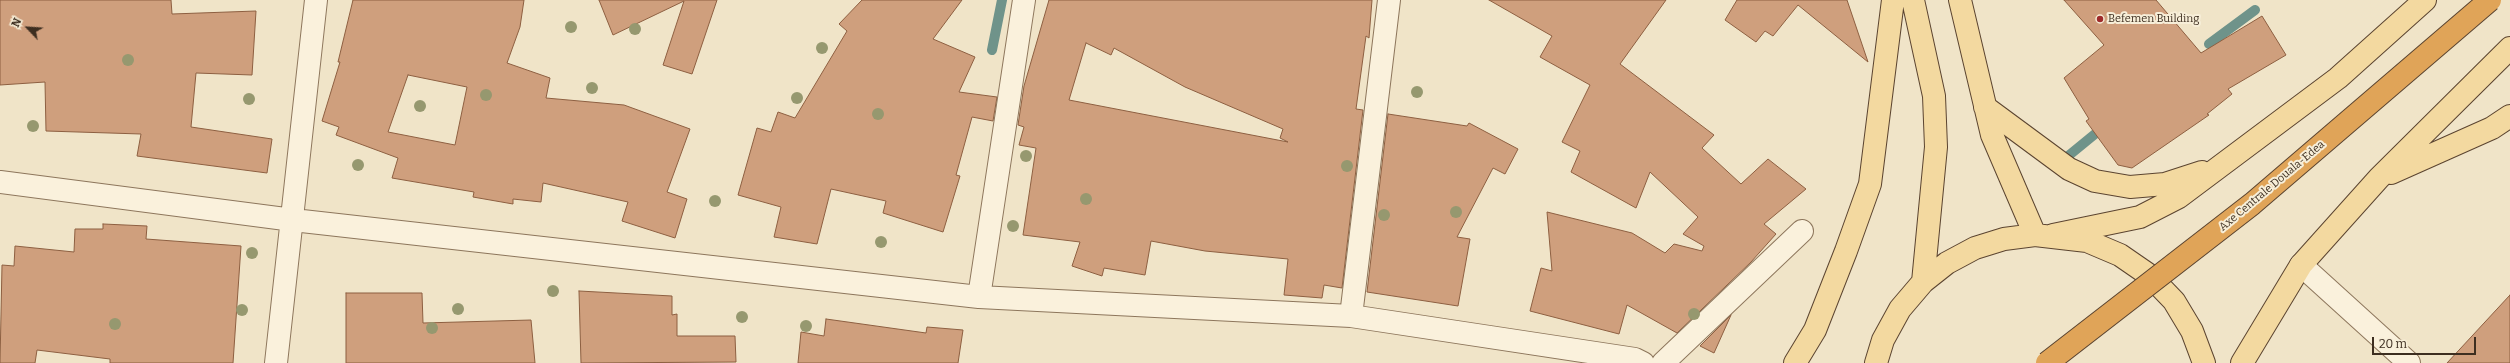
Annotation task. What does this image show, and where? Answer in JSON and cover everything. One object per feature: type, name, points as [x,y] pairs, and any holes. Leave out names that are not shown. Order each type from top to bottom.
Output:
[{"type":"highway","name":"Axe Centrale Douala-Edea","points":[[2047,363],[2252,204],[2490,0]]},
{"type":"main road","points":[[1795,363],[1815,330],[1870,184],[1894,0]]},
{"type":"main road","points":[[1913,0],[1934,96],[1936,139],[1923,282]]},
{"type":"main road","points":[[1960,0],[1992,135],[2044,235]]},
{"type":"main road","points":[[1876,363],[1883,340],[1900,310],[1923,282],[1947,263],[1975,248],[2004,239],[2044,235],[2140,218],[2179,197],[2338,78],[2425,0]]},
{"type":"main road","points":[[2242,363],[2301,265],[2379,178],[2510,48]]},
{"type":"main road","points":[[1985,107],[2069,169],[2095,181],[2130,187],[2165,184],[2222,166]]},
{"type":"main road","points":[[2379,178],[2492,128],[2510,116]]},
{"type":"main road","points":[[2044,235],[2087,241],[2120,255],[2150,275],[2174,301],[2192,331],[2204,363]]},
{"type":"street","points":[[276,363],[293,220],[316,0]]},
{"type":"street","points":[[979,297],[1024,0]]},
{"type":"street","points":[[1351,316],[1389,0]]},
{"type":"street","points":[[0,182],[293,220],[979,297],[1351,316],[1635,358],[1643,363]]},
{"type":"street","points":[[1662,363],[1802,231]]},
{"type":"street","points":[[2301,265],[2409,363]]},
{"type":"building","points":[[0,0],[171,0],[172,14],[256,11],[252,75],[196,73],[191,127],[272,139],[267,173],[137,156],[141,134],[46,131],[45,82],[0,85]]},
{"type":"building","points":[[353,0],[524,0],[520,27],[507,63],[550,78],[546,98],[624,105],[690,129],[667,192],[687,199],[675,238],[622,221],[628,202],[543,183],[541,202],[513,199],[513,204],[473,197],[474,192],[392,178],[398,158],[336,135],[339,127],[322,121],[340,62],[338,62]],"holes":[[[408,75],[467,87],[455,145],[388,132]]]},
{"type":"building","points":[[599,0],[717,0],[692,74],[663,65],[684,1],[613,35]]},
{"type":"building","points":[[862,0],[962,0],[933,39],[975,57],[959,92],[997,97],[993,121],[972,117],[956,175],[960,176],[943,232],[883,213],[886,201],[831,189],[817,244],[774,237],[781,207],[738,195],[757,128],[771,132],[778,112],[795,118],[847,31],[839,24]]},
{"type":"building","points":[[1049,0],[1372,0],[1369,38],[1366,36],[1356,109],[1363,110],[1342,288],[1324,285],[1322,298],[1284,295],[1288,259],[1205,251],[1151,241],[1145,275],[1104,268],[1102,276],[1072,266],[1080,242],[1023,235],[1036,148],[1019,145],[1024,127],[1018,125],[1024,86]],"holes":[[[1086,43],[1111,55],[1114,48],[1185,87],[1283,129],[1280,138],[1288,142],[1069,100]]]},
{"type":"building","points":[[1489,0],[1666,0],[1620,64],[1714,135],[1702,148],[1741,184],[1768,159],[1806,189],[1764,224],[1776,234],[1751,262],[1677,333],[1627,305],[1619,334],[1530,311],[1541,268],[1552,271],[1547,212],[1632,233],[1665,253],[1674,244],[1702,251],[1704,246],[1683,234],[1698,217],[1650,172],[1636,208],[1571,172],[1580,151],[1562,142],[1590,85],[1540,57],[1552,36]]},
{"type":"building","points":[[1737,0],[1847,0],[1868,62],[1798,5],[1773,36],[1765,31],[1756,42],[1725,20]]},
{"type":"building","points":[[2064,0],[2156,0],[2201,53],[2262,16],[2286,55],[2228,89],[2232,94],[2207,114],[2209,115],[2132,168],[2118,165],[2086,121],[2089,119],[2064,78],[2104,45]]},
{"type":"building","points":[[1388,114],[1467,126],[1469,123],[1518,149],[1505,174],[1493,168],[1457,237],[1470,239],[1458,306],[1367,292]]},
{"type":"building","points":[[103,224],[147,226],[146,239],[241,246],[233,363],[110,363],[110,359],[37,350],[35,363],[0,363],[2,265],[14,266],[15,246],[74,252],[75,229],[103,229]]},
{"type":"building","points":[[579,291],[672,296],[672,315],[677,314],[677,336],[735,336],[736,362],[581,363]]},
{"type":"building","points":[[346,293],[422,293],[423,323],[531,320],[535,363],[346,363]]},
{"type":"building","points":[[2510,295],[2510,363],[2447,363]]},
{"type":"building","points":[[1731,315],[1714,353],[1700,346]]},
{"type":"building","points":[[826,319],[926,333],[927,327],[963,330],[958,363],[798,363],[801,332],[824,336]]},
{"type":"waterway","points":[[992,50],[1002,0]]},
{"type":"waterway","points":[[2209,44],[2255,10]]},
{"type":"waterway","points":[[2062,161],[2095,134]]},
{"type":"place","name":"Befemen Building","points":[[2100,19]]}]
